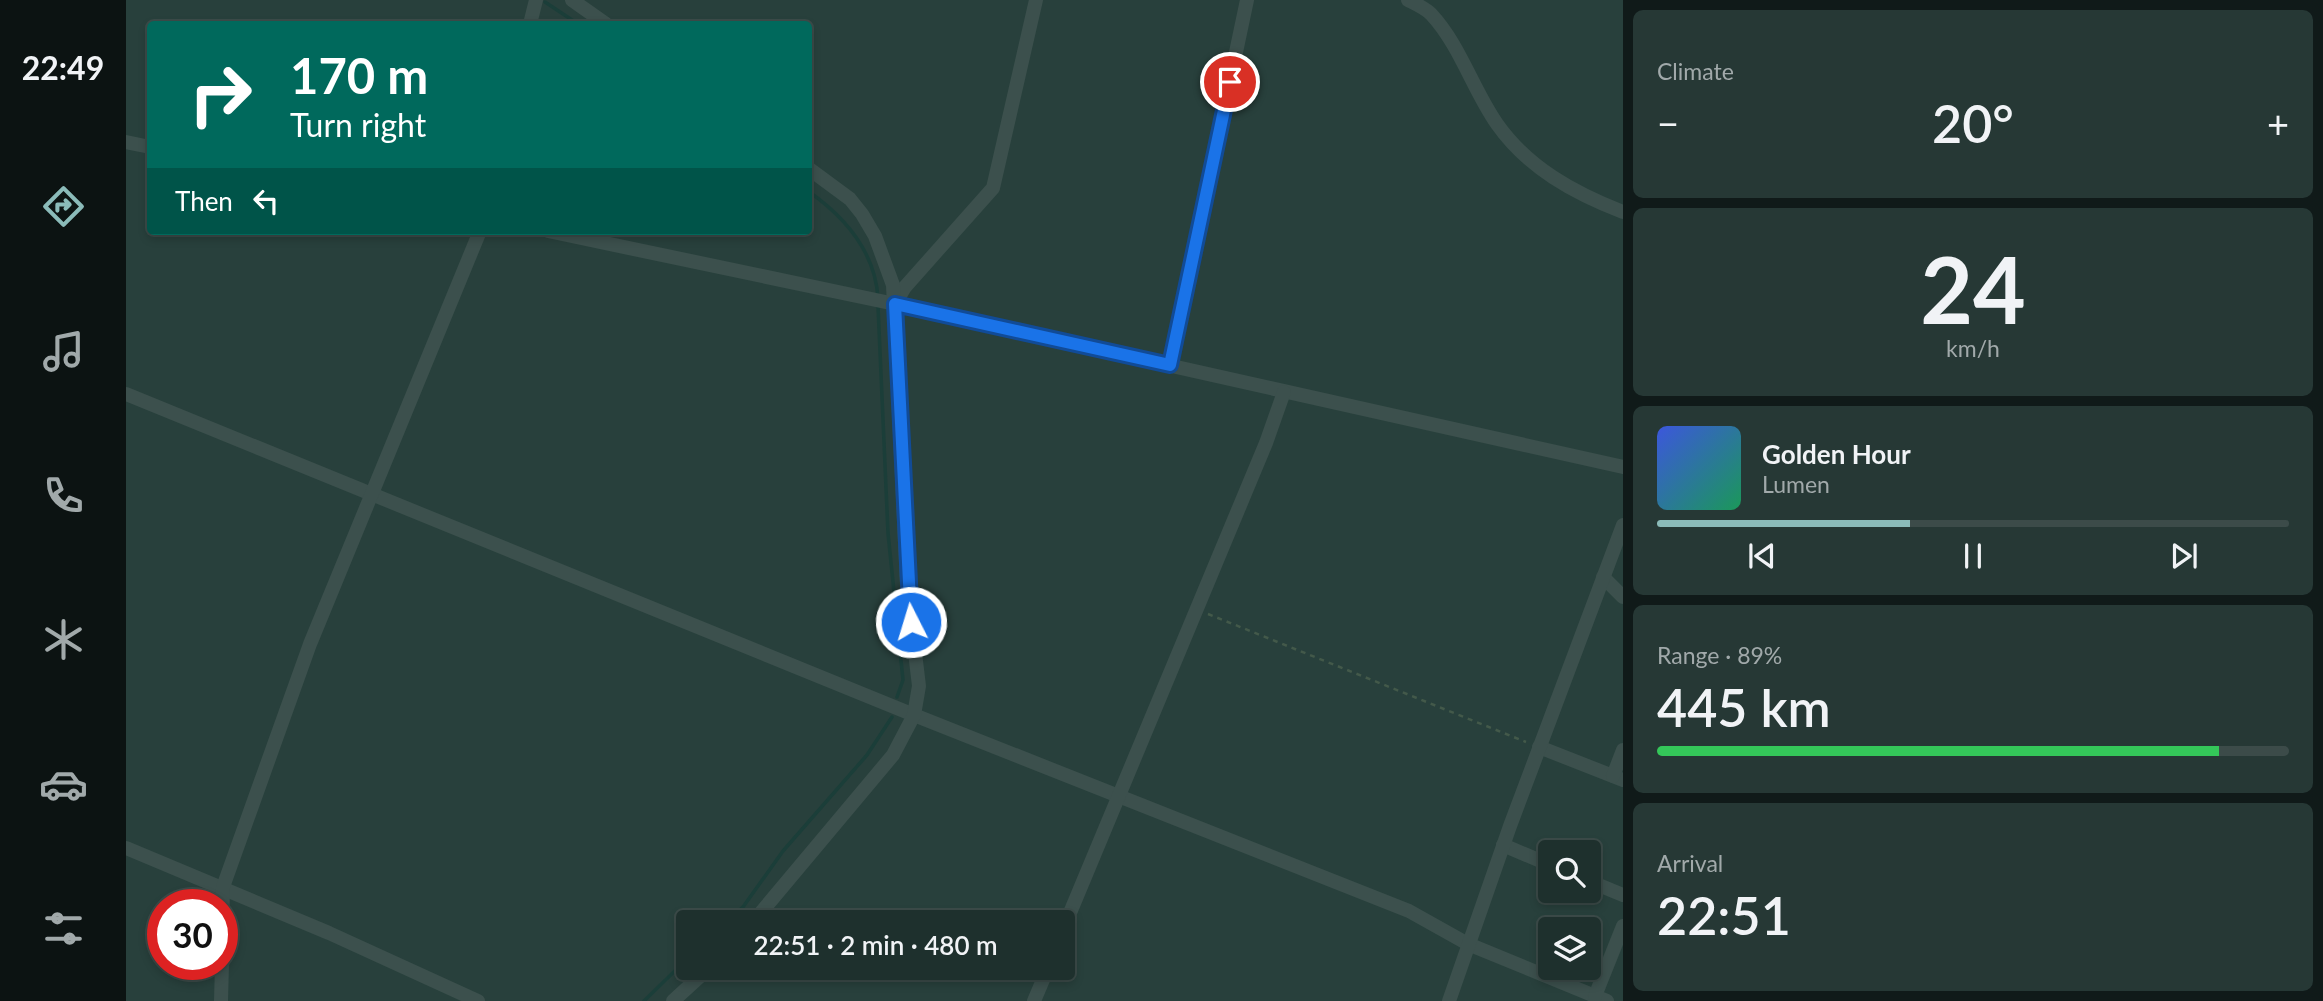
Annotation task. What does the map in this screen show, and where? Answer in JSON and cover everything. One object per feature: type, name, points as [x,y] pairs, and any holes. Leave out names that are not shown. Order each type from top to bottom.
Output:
[{"type":"street","points":[[531,21],[536,0]]},
{"type":"street","points":[[572,0],[602,21]]},
{"type":"street","points":[[895,304],[905,287],[993,188],[1036,0]]},
{"type":"street","points":[[1170,365],[1247,0]]},
{"type":"street","points":[[1408,0],[1429,12],[1443,30],[1497,125],[1521,153],[1538,168],[1586,197],[1623,212]]},
{"type":"street","points":[[126,142],[147,146]]},
{"type":"street","points":[[763,910],[893,755],[915,715],[919,686],[908,586],[893,285],[875,236],[862,214],[850,199],[812,171]]},
{"type":"street","points":[[223,887],[310,645],[478,235]]},
{"type":"street","points":[[567,235],[895,304],[1623,467]]},
{"type":"street","points":[[1071,910],[1266,443],[1284,392]]},
{"type":"street","points":[[126,394],[915,715],[1409,911],[1468,944],[1601,998],[1623,926]]},
{"type":"street","points":[[1449,1001],[1503,845],[1623,525]]},
{"type":"street","points":[[1603,577],[1623,597]]},
{"type":"street","points":[[1539,747],[1618,778],[1623,750]]},
{"type":"street","points":[[1503,845],[1538,860]]},
{"type":"street","points":[[126,848],[223,887],[478,1001]]},
{"type":"street","points":[[1601,886],[1623,895]]},
{"type":"street","points":[[221,1001],[222,980]]},
{"type":"street","points":[[673,1001],[696,980]]},
{"type":"street","points":[[1034,1001],[1043,980]]},
{"type":"path","points":[[1195,609],[1539,747]]},
{"type":"waterway","points":[[545,2],[574,21]]},
{"type":"waterway","points":[[812,194],[834,212],[856,237],[871,265],[878,298]]},
{"type":"waterway","points":[[878,306],[888,533],[903,680],[897,697]]},
{"type":"waterway","points":[[740,910],[783,851],[867,755],[892,717]]},
{"type":"waterway","points":[[644,1001],[676,970]]},
{"type":"route","points":[[911,622],[895,304],[1170,365],[1230,82]]}]
